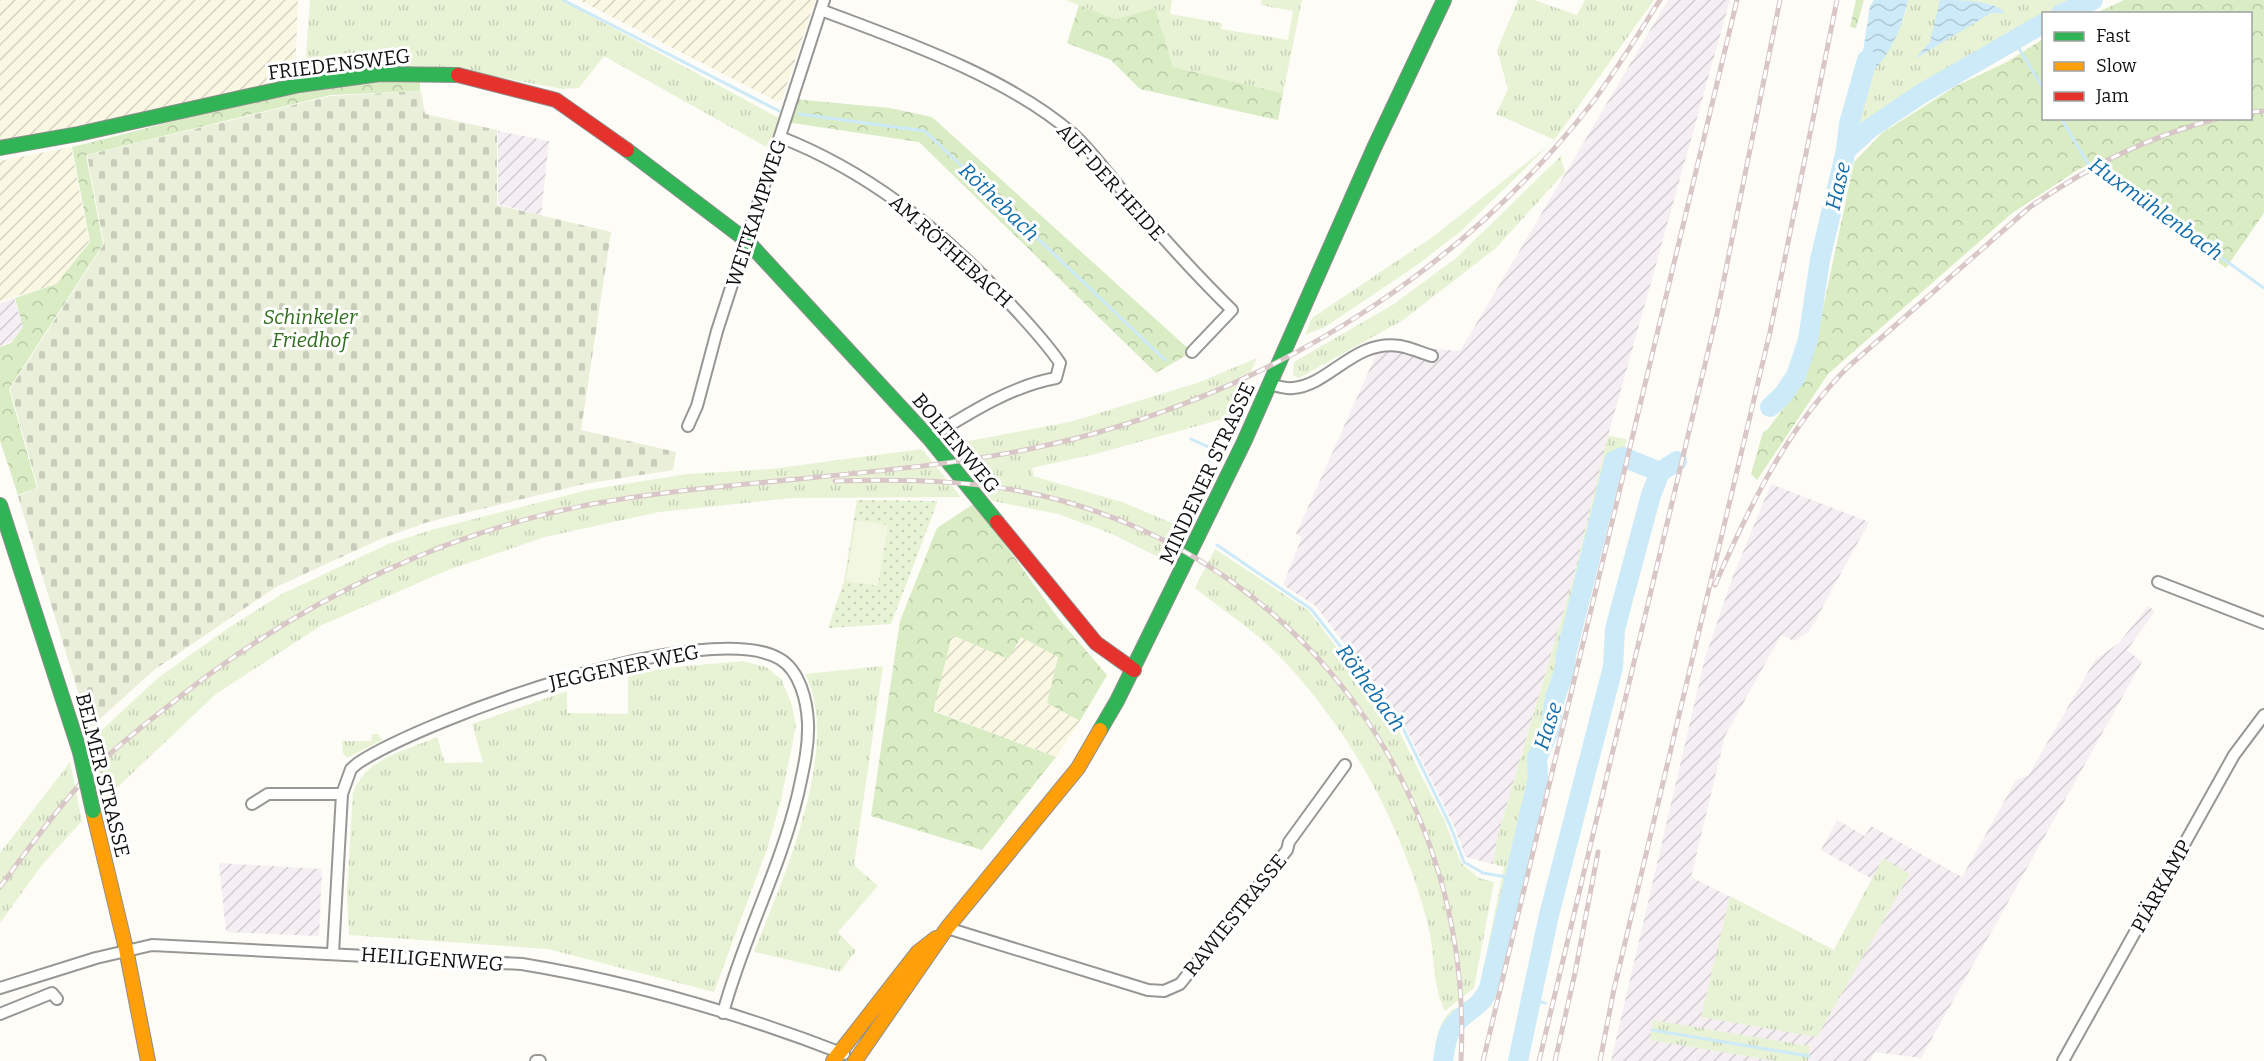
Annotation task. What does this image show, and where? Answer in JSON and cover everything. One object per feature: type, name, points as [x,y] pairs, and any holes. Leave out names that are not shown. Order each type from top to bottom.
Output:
[{"type":"street","name":"MINDENER STRASSE","points":[[858,1060],[947,928],[1078,768],[1134,670],[1270,384],[1379,138],[1444,0]]},
{"type":"street","name":"WEITKAMPWEG","points":[[688,426],[698,406],[717,331],[822,5]]},
{"type":"street","name":"AUF DER HEIDE","points":[[822,5],[965,68],[1045,113],[1074,135],[1190,269],[1232,310],[1192,352]]},
{"type":"street","name":"FRIEDENSWEG","points":[[0,148],[78,134],[299,85],[380,74],[453,74],[500,84],[566,106],[656,170],[747,241]]},
{"type":"street","name":"AM RÖTHEBACH","points":[[780,137],[847,167],[886,192],[936,232],[976,268],[1043,339],[1060,363],[1056,378],[1035,382],[964,416],[929,438]]},
{"type":"street","name":"BOLTENWEG","points":[[747,241],[929,438],[1096,643],[1134,670]]},
{"type":"street","points":[[1270,384],[1290,389],[1305,386],[1351,356],[1374,348],[1399,346],[1432,356]]},
{"type":"street","name":"BELMER STRASSE","points":[[0,505],[80,752],[126,949],[148,1061]]},
{"type":"street","points":[[2158,582],[2264,623]]},
{"type":"street","name":"JEGGENER WEG","points":[[333,953],[342,794],[351,770],[367,757],[432,726],[528,689],[675,653],[743,648],[770,654],[790,667],[799,682],[805,702],[808,741],[796,802],[779,858],[736,967],[723,1013]]},
{"type":"street","name":"PIÄRKAMP","points":[[2063,1061],[2234,755],[2264,715]]},
{"type":"street","name":"RAWIESTRASSE","points":[[947,928],[1148,990],[1164,991],[1180,984],[1276,866],[1287,850],[1289,842],[1345,765]]},
{"type":"street","points":[[252,804],[268,794],[342,794]]},
{"type":"street","name":"MINDENER STRASSE","points":[[836,1056],[918,952],[947,928]]},
{"type":"street","name":"HEILIGENWEG","points":[[0,988],[126,949],[152,945],[522,964],[581,975],[723,1013],[836,1056],[858,1060]]},
{"type":"street","points":[[0,1014],[52,993],[57,999]]},
{"type":"shaded area","points":[[0,0],[298,0],[295,75],[288,84],[0,141]]},
{"type":"shaded area","points":[[579,0],[815,0],[782,99],[778,102]]},
{"type":"shaded area","points":[[1668,0],[1730,0],[1608,436],[1573,580],[1498,835],[1493,864],[1466,857],[1453,824],[1402,720],[1316,606],[1283,585],[1302,537],[1296,534],[1375,357],[1374,348],[1399,346],[1460,351]]},
{"type":"shaded area","points":[[498,131],[549,141],[541,215],[498,204]]},
{"type":"shaded area","points":[[71,147],[89,242],[56,284],[0,301],[0,161]]},
{"type":"shaded area","points":[[14,298],[23,327],[11,342],[0,346],[0,303]]},
{"type":"shaded area","points":[[1771,484],[1869,522],[1809,632],[1794,641],[1781,635],[1725,736],[1691,877],[1834,950],[1872,879],[1821,850],[1837,820],[1865,836],[1871,826],[1962,877],[2016,780],[2028,776],[2095,660],[2119,643],[2148,606],[2155,611],[2127,650],[2142,662],[1921,1058],[1875,1052],[1870,1061],[1611,1061],[1705,658],[1733,576]]},
{"type":"shaded area","points":[[952,634],[1008,659],[1021,637],[1058,657],[1047,703],[1080,721],[1056,757],[933,710]]},
{"type":"shaded area","points":[[219,863],[322,869],[319,936],[226,932]]},
{"type":"green space","points":[[310,0],[562,0],[786,122],[775,152],[604,56],[579,88],[563,89],[454,69],[380,69],[313,75],[308,72],[306,56]]},
{"type":"green space","points":[[1066,0],[1172,0],[1170,14],[1222,23],[1221,29],[1288,40],[1293,11],[1261,5],[1262,0],[1302,0],[1283,93],[1173,67],[1155,8],[1116,19]]},
{"type":"green space","points":[[1518,0],[1534,0],[1577,15],[1585,0],[1654,0],[1554,140],[1496,114],[1508,89],[1497,50]]},
{"type":"green space","points":[[1856,0],[1864,0],[1856,28],[1850,27]]},
{"type":"green space","points":[[1908,0],[2070,0],[2049,12],[2042,12],[2042,16],[1950,68],[1854,130],[1864,80],[1872,75],[1903,21]]},
{"type":"green space","points":[[2124,0],[2264,0],[2264,213],[2226,268],[2104,177],[2103,160],[2079,169],[2011,214],[1828,374],[1757,480],[1751,474],[1763,432],[1768,429],[1796,391],[1814,351],[1854,162],[1882,133],[1956,86],[2007,62],[2042,40],[2042,120],[2252,120],[2252,12],[2098,12]]},
{"type":"green space","points":[[1079,5],[1116,19],[1155,8],[1173,67],[1283,93],[1278,120],[1140,89],[1111,60],[1067,43]]},
{"type":"green space","points":[[420,77],[420,91],[331,95],[86,155],[103,244],[9,389],[37,488],[18,495],[0,441],[0,347],[11,343],[23,327],[15,298],[56,284],[90,242],[72,147],[289,94],[376,80]]},
{"type":"green space","name":"Schinkeler Friedhof","points":[[421,91],[425,114],[497,130],[497,205],[611,232],[581,430],[676,452],[673,470],[584,484],[428,522],[383,538],[276,587],[154,670],[91,727],[88,725],[18,496],[38,488],[10,389],[104,244],[87,155],[331,96]]},
{"type":"green space","points":[[793,99],[890,108],[932,117],[1192,352],[1156,373],[919,142],[786,122]]},
{"type":"green space","points":[[1550,144],[1461,231],[1420,263],[1325,327],[1305,335],[1312,318],[1434,236]]},
{"type":"green space","points":[[1561,156],[1565,172],[1496,248],[1403,320],[1299,378],[1293,375],[1294,362],[1394,304],[1456,258]]},
{"type":"green space","points":[[1257,358],[1230,417],[1095,454],[1032,468],[1033,476],[1122,502],[1174,524],[1158,557],[1112,534],[1058,514],[993,501],[947,445],[1070,422],[1200,382]]},
{"type":"green space","points":[[1608,436],[1627,439],[1516,886],[1491,1007],[1475,1010],[1504,867],[1493,864],[1498,835],[1573,580]]},
{"type":"green space","points":[[922,449],[961,497],[792,498],[659,512],[545,537],[448,570],[322,625],[216,694],[104,800],[91,740],[159,677],[282,594],[388,544],[431,530],[588,490],[687,474],[771,469]]},
{"type":"green space","points":[[857,500],[938,501],[891,624],[828,628],[844,581]]},
{"type":"green space","points":[[975,503],[1058,618],[1107,675],[1080,721],[1047,703],[1058,657],[1021,637],[1008,659],[952,635],[933,711],[1056,757],[982,850],[871,816],[900,621],[937,528]]},
{"type":"green space","points":[[856,520],[888,525],[878,586],[846,581]]},
{"type":"green space","points":[[1215,549],[1309,611],[1396,725],[1446,824],[1461,863],[1479,878],[1494,882],[1474,988],[1445,1011],[1436,984],[1430,935],[1424,910],[1400,841],[1387,813],[1358,759],[1304,684],[1263,641],[1195,588]]},
{"type":"green space","points":[[743,661],[766,667],[781,679],[791,702],[796,725],[781,800],[767,849],[714,992],[548,949],[349,935],[347,892],[353,793],[359,781],[376,764],[437,737],[445,763],[483,762],[472,724],[567,691],[567,713],[628,714],[628,675],[676,667]]},
{"type":"green space","points":[[883,666],[854,865],[878,886],[838,932],[856,951],[840,972],[754,952],[792,852],[813,775],[817,738],[815,704],[805,674]]},
{"type":"green space","points":[[372,734],[378,734],[382,740],[347,758],[343,753],[342,741],[371,741]]},
{"type":"green space","points":[[70,762],[82,821],[42,865],[0,923],[0,853]]},
{"type":"green space","points":[[1883,858],[1910,874],[1817,1037],[1701,1017],[1730,896],[1834,950]]},
{"type":"green space","points":[[1455,1008],[1454,1021],[1443,1061],[1434,1061],[1441,1025]]},
{"type":"green space","points":[[1653,1020],[1810,1046],[1808,1061],[1776,1061],[1650,1040]]},
{"type":"water","points":[[1874,0],[1908,0],[1891,47],[1877,67],[1858,84],[1870,6]]},
{"type":"water","points":[[1940,0],[1985,3],[2005,13],[1991,13],[1915,59],[1930,42]]},
{"type":"waterway","name":"Röthebach","points":[[563,0],[779,111]]},
{"type":"waterway","name":"Hase","points":[[2066,12],[2093,0]]},
{"type":"waterway","name":"Hase","points":[[1770,407],[1783,395],[1796,376],[1808,340],[1820,260],[1846,150],[1869,129],[1921,94],[2042,24]]},
{"type":"waterway","name":"Huxmühlenbach","points":[[2014,40],[2042,87]]},
{"type":"waterway","points":[[1846,150],[1849,124],[1867,60]]},
{"type":"waterway","name":"Röthebach","points":[[799,114],[925,131],[1165,360]]},
{"type":"waterway","name":"Huxmühlenbach","points":[[2062,120],[2087,162],[2264,288]]},
{"type":"waterway","name":"Röthebach","points":[[1191,439],[1215,450],[1197,485]]},
{"type":"waterway","name":"Hase","points":[[1443,1061],[1451,1029],[1482,1000],[1489,988],[1538,778],[1537,758],[1550,729],[1555,698],[1565,669],[1566,655],[1614,461],[1623,457],[1660,472]]},
{"type":"waterway","name":"Hase","points":[[1518,1061],[1549,915],[1613,667],[1615,629],[1651,495],[1660,472],[1677,461]]},
{"type":"waterway","name":"Röthebach","points":[[1180,521],[1189,503]]},
{"type":"waterway","name":"Röthebach","points":[[1217,545],[1311,609],[1400,722],[1450,825],[1464,862],[1483,873],[1512,878]]},
{"type":"waterway","points":[[1531,1000],[1545,1003]]},
{"type":"waterway","points":[[1652,1030],[1809,1056]]},
{"type":"railway","points":[[0,887],[79,785],[128,738],[167,707],[218,668],[271,632],[326,600],[384,571],[442,547],[503,526],[565,510],[628,498],[923,466],[1039,447],[1096,433],[1168,410],[1238,381],[1305,348],[1369,309],[1429,266],[1487,217],[1540,164],[1589,107],[1660,0]]},
{"type":"railway","points":[[1483,1061],[1737,0]]},
{"type":"railway","points":[[1539,1061],[1717,314],[1780,0]]},
{"type":"railway","points":[[1600,1061],[1614,989],[1770,332],[1837,0]]},
{"type":"railway","points":[[2252,112],[2264,111]]},
{"type":"railway","points":[[1715,585],[1756,498],[1788,442],[1806,416],[1848,367],[2030,207],[2120,154],[2167,134],[2212,120]]},
{"type":"railway","points":[[835,481],[950,482],[1007,489],[1063,501],[1152,535],[1232,582],[1302,641],[1360,711],[1406,789],[1439,875],[1458,966],[1461,1061]]},
{"type":"railway","points":[[1555,1061],[1575,973],[1598,852]]},
{"type":"traffic: fast","points":[[1100,730],[1117,701],[1244,442],[1374,148],[1444,0]]},
{"type":"traffic: fast","points":[[0,148],[78,134],[299,85],[380,74],[458,75]]},
{"type":"traffic: fast","points":[[627,150],[747,241],[929,438],[997,522]]},
{"type":"traffic: fast","points":[[0,505],[80,752]]},
{"type":"traffic: fast","points":[[80,752],[93,811]]},
{"type":"traffic: slow","points":[[855,1061],[947,928],[1078,768],[1100,730]]},
{"type":"traffic: slow","points":[[93,811],[126,949],[148,1061]]},
{"type":"traffic: slow","points":[[833,1061],[918,952],[936,938]]},
{"type":"traffic: jam","points":[[458,75],[556,100],[627,150]]},
{"type":"traffic: jam","points":[[997,522],[1096,643],[1134,670]]}]
